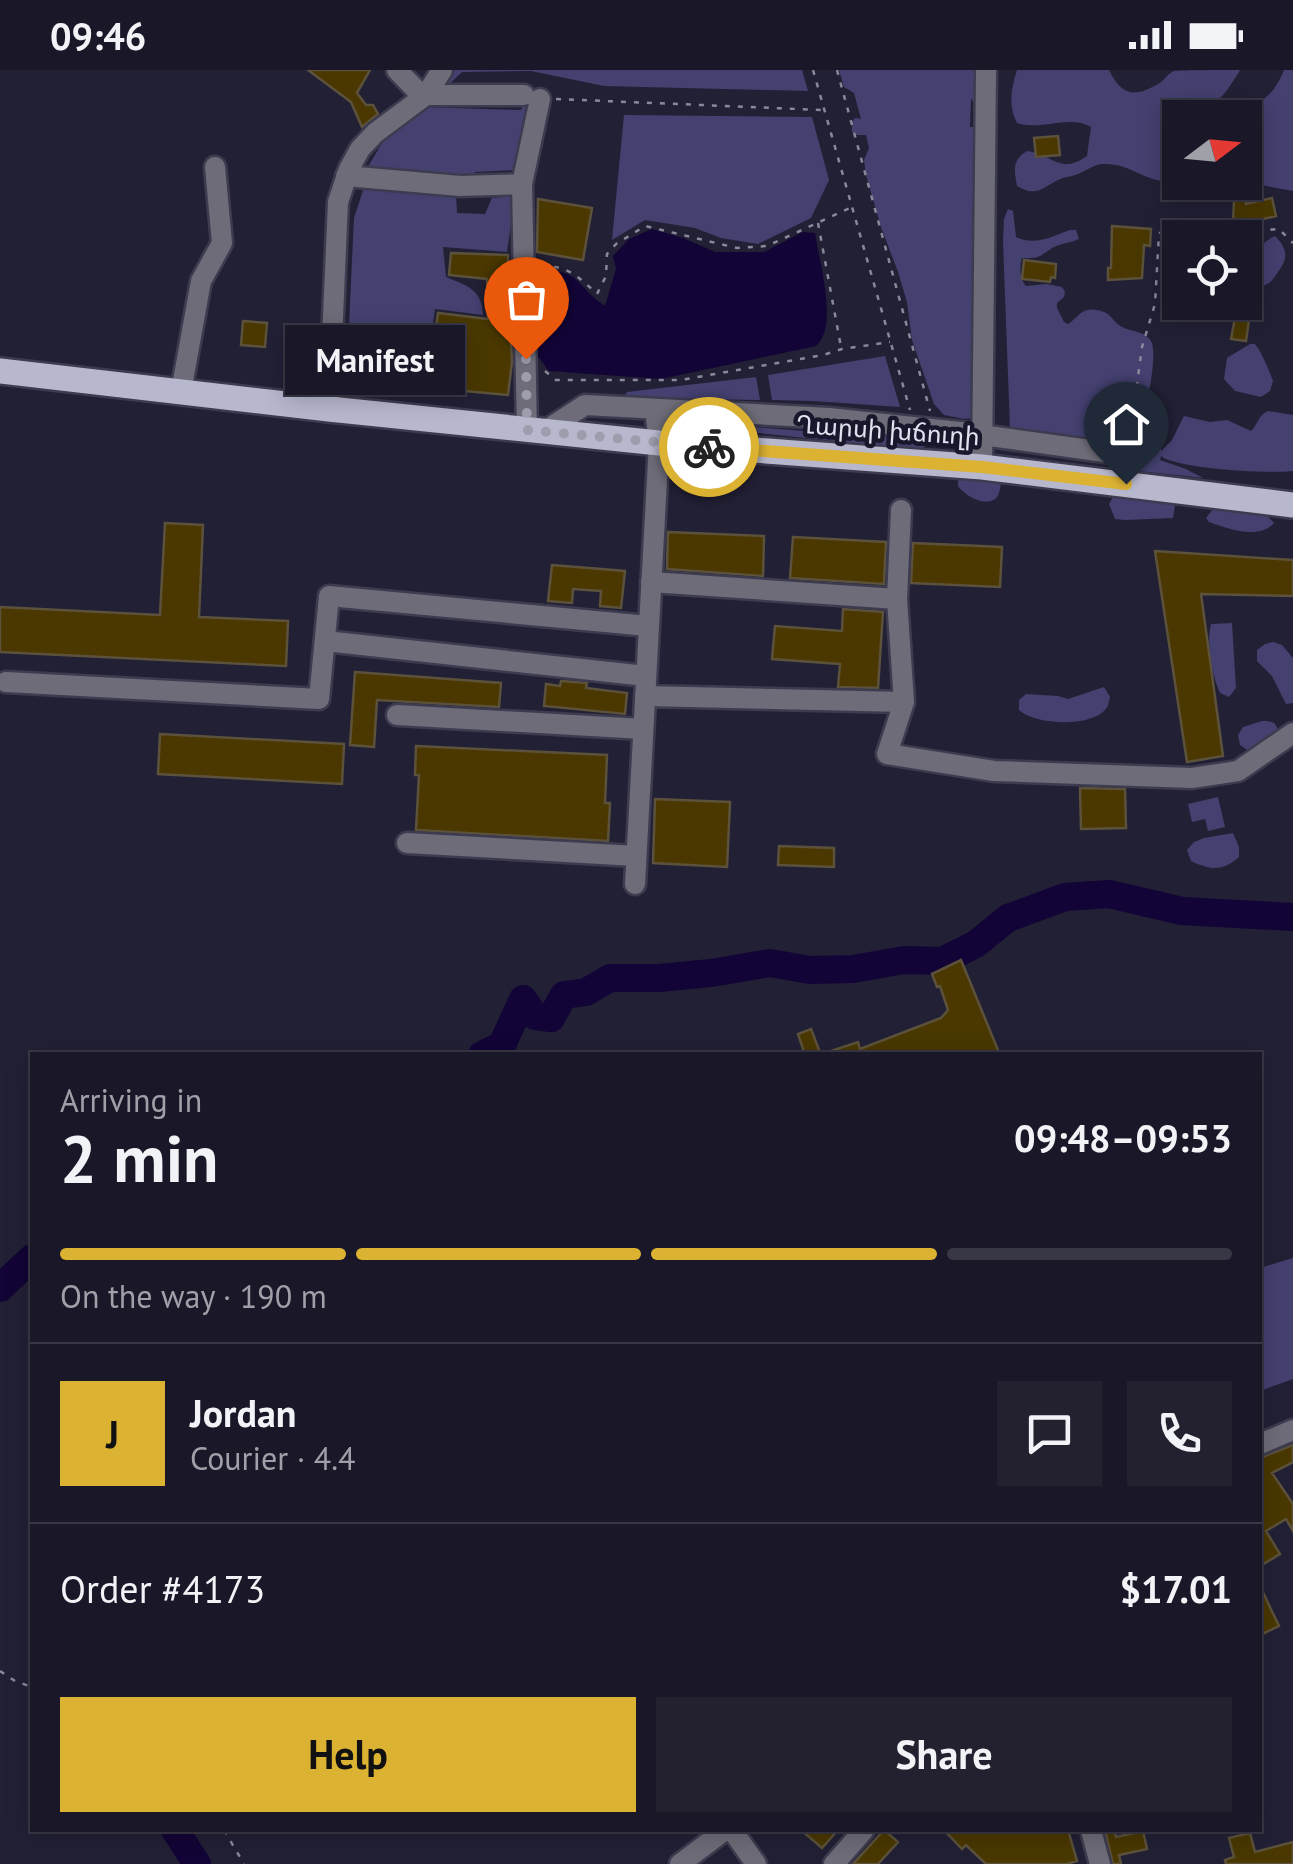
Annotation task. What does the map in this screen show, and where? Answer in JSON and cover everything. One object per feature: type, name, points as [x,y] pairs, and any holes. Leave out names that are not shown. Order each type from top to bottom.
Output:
[{"type":"main road","name":"Ղարսի խճուղի","points":[[0,371],[659,443],[982,467],[1293,505]]},
{"type":"street","points":[[397,70],[424,96],[532,97],[522,184],[536,430],[585,405],[830,418],[1119,454],[1126,484]]},
{"type":"street","points":[[329,409],[338,202],[346,176],[360,149],[424,96],[442,70]]},
{"type":"street","points":[[982,467],[986,70]]},
{"type":"street","points":[[182,392],[200,281],[222,243],[215,167]]},
{"type":"street","points":[[346,176],[460,186],[522,184]]},
{"type":"street","points":[[635,884],[659,443],[656,409]]},
{"type":"street","points":[[901,510],[897,598],[904,702],[887,754],[994,772],[1192,778],[1238,771],[1293,733]]},
{"type":"street","points":[[650,582],[897,598]]},
{"type":"street","points":[[6,682],[319,699],[329,596],[648,626]]},
{"type":"street","points":[[324,640],[645,686],[904,702]]},
{"type":"street","points":[[397,715],[643,729]]},
{"type":"street","points":[[407,843],[636,856]]},
{"type":"street","points":[[1262,1443],[1293,1430]]},
{"type":"street","points":[[680,1864],[726,1832]]},
{"type":"street","points":[[731,1832],[756,1864]]},
{"type":"street","points":[[834,1864],[862,1832]]},
{"type":"street","points":[[1092,1832],[1100,1864]]},
{"type":"path","points":[[813,70],[910,412],[929,428]]},
{"type":"path","points":[[837,70],[930,406],[929,428]]},
{"type":"path","points":[[532,97],[824,110]]},
{"type":"path","points":[[536,267],[572,271],[596,294],[606,276],[607,254],[645,226],[737,248],[767,246],[852,207]]},
{"type":"path","points":[[1112,453],[1134,407],[1142,347],[1155,304],[1159,234],[1172,221],[1248,232],[1280,229],[1293,242]]},
{"type":"path","points":[[818,222],[842,349]]},
{"type":"path","points":[[542,369],[556,380],[681,380],[890,342]]},
{"type":"path","points":[[0,1671],[30,1686]]},
{"type":"path","points":[[225,1832],[244,1864]]},
{"type":"shaded area","points":[[453,70],[802,70],[808,91],[604,86],[531,71],[462,72],[442,91]]},
{"type":"shaded area","points":[[839,70],[980,70],[976,107],[971,98],[970,127],[979,132],[974,160],[974,418],[944,415],[934,404],[912,340],[907,302],[866,175],[866,135],[852,132],[852,122],[861,119],[854,93],[844,87]]},
{"type":"shaded area","points":[[1017,70],[1109,70],[1119,86],[1137,92],[1161,82],[1174,71],[1240,70],[1218,100],[1162,100],[1162,180],[1104,164],[1035,191],[1017,186],[1015,170],[1019,158],[1027,151],[1063,164],[1078,161],[1087,156],[1091,127],[1074,122],[1017,123],[1012,110]]},
{"type":"shaded area","points":[[1284,70],[1293,70],[1293,191],[1262,185],[1261,100]]},
{"type":"shaded area","points":[[524,103],[534,106],[517,170],[476,172],[462,179],[366,170],[382,143],[422,107],[521,110]]},
{"type":"shaded area","points":[[624,115],[812,117],[829,180],[811,218],[758,244],[645,220],[612,240]]},
{"type":"shaded area","points":[[365,184],[456,194],[457,213],[485,214],[492,198],[515,195],[507,252],[443,247],[446,277],[476,294],[483,315],[435,309],[426,378],[347,367],[354,218]]},
{"type":"shaded area","points":[[1008,209],[1013,211],[1016,237],[1023,240],[1043,240],[1076,230],[1079,239],[1037,257],[1022,258],[1021,265],[1026,286],[1062,287],[1064,297],[1057,308],[1064,322],[1068,324],[1085,311],[1100,311],[1151,341],[1148,398],[1126,441],[1021,434],[1010,428],[1003,242]]},
{"type":"shaded area","points":[[652,229],[715,252],[764,252],[803,232],[815,233],[827,309],[823,337],[816,346],[661,379],[549,371],[529,345],[529,320],[540,272],[570,276],[605,306],[616,269],[613,256],[629,239]]},
{"type":"shaded area","points":[[1275,236],[1285,258],[1272,280],[1262,286],[1262,245]]},
{"type":"shaded area","points":[[1250,344],[1257,347],[1273,381],[1270,391],[1261,397],[1235,391],[1224,379],[1227,358]]},
{"type":"shaded area","points":[[885,356],[900,407],[772,400],[768,375]]},
{"type":"shaded area","points":[[756,377],[760,400],[623,398],[627,392]]},
{"type":"shaded area","points":[[1155,405],[1162,407],[1161,451],[1172,440],[1184,416],[1210,422],[1227,420],[1251,431],[1268,411],[1293,415],[1293,471],[1204,467],[1161,456],[1160,460],[1203,478],[1139,471],[1149,412]]},
{"type":"shaded area","points":[[673,420],[922,438],[926,445],[921,450],[672,424]]},
{"type":"shaded area","points":[[991,473],[1001,484],[997,496],[990,501],[975,499],[958,486],[962,477]]},
{"type":"shaded area","points":[[1114,495],[1153,501],[1176,499],[1173,518],[1115,519],[1109,504]]},
{"type":"shaded area","points":[[1222,506],[1257,512],[1274,523],[1252,532],[1209,522],[1206,518],[1212,510]]},
{"type":"shaded area","points":[[1232,623],[1236,688],[1229,697],[1220,693],[1217,686],[1209,641],[1211,624]]},
{"type":"shaded area","points":[[1273,642],[1282,645],[1293,658],[1293,703],[1286,704],[1272,676],[1257,661],[1257,650]]},
{"type":"shaded area","points":[[1104,687],[1110,697],[1108,706],[1086,720],[1049,721],[1019,710],[1019,700],[1026,694],[1068,699]]},
{"type":"shaded area","points":[[1262,721],[1274,723],[1279,734],[1249,751],[1240,745],[1238,735],[1243,727]]},
{"type":"shaded area","points":[[1218,797],[1225,827],[1208,831],[1205,819],[1192,822],[1188,804]]},
{"type":"shaded area","points":[[1233,833],[1239,857],[1233,862],[1216,868],[1191,861],[1187,850],[1194,842]]},
{"type":"shaded area","points":[[1293,1258],[1293,1379],[1262,1390],[1262,1267]]},
{"type":"building","points":[[308,70],[370,70],[357,93],[378,114],[362,127],[351,102]]},
{"type":"building","points":[[1058,136],[1060,155],[1036,157],[1034,138]]},
{"type":"building","points":[[1272,198],[1276,216],[1233,220],[1234,200],[1246,204]]},
{"type":"building","points":[[538,199],[592,208],[583,260],[537,252]]},
{"type":"building","points":[[1112,226],[1151,229],[1150,246],[1144,245],[1142,278],[1108,280]]},
{"type":"building","points":[[451,253],[508,255],[508,312],[499,312],[506,338],[511,340],[508,395],[431,388],[438,313],[488,319],[487,279],[449,275]]},
{"type":"building","points":[[1024,260],[1056,264],[1055,278],[1051,277],[1050,282],[1022,279]]},
{"type":"building","points":[[1235,320],[1249,320],[1246,341],[1231,339]]},
{"type":"building","points":[[243,321],[267,323],[265,347],[241,345]]},
{"type":"building","points":[[165,523],[203,525],[199,617],[288,621],[286,666],[0,652],[0,607],[160,615]]},
{"type":"building","points":[[668,532],[764,536],[763,576],[667,569]]},
{"type":"building","points":[[793,537],[886,542],[884,584],[790,578]]},
{"type":"building","points":[[913,543],[1002,547],[1000,587],[911,583]]},
{"type":"building","points":[[1155,551],[1293,560],[1293,596],[1201,594],[1223,756],[1187,762]]},
{"type":"building","points":[[552,565],[625,571],[621,608],[600,606],[601,591],[573,589],[572,603],[548,601]]},
{"type":"building","points":[[843,609],[883,612],[878,688],[838,687],[840,664],[772,659],[775,626],[842,631]]},
{"type":"building","points":[[355,672],[501,683],[499,707],[377,700],[374,747],[350,745]]},
{"type":"building","points":[[561,681],[627,693],[625,714],[544,706],[546,684],[560,686]]},
{"type":"building","points":[[160,734],[344,744],[342,784],[158,774]]},
{"type":"building","points":[[416,746],[607,755],[608,841],[416,830]]},
{"type":"building","points":[[1080,788],[1125,789],[1126,828],[1081,829]]},
{"type":"building","points":[[655,799],[730,802],[727,867],[653,863]]},
{"type":"building","points":[[779,846],[834,848],[834,867],[778,865]]},
{"type":"building","points":[[961,960],[999,1052],[828,1052],[858,1042],[860,1049],[941,1018],[948,1010],[932,974]]},
{"type":"building","points":[[811,1029],[820,1052],[804,1052],[798,1034]]},
{"type":"building","points":[[1293,1445],[1293,1462],[1272,1473],[1293,1504],[1293,1531],[1286,1519],[1266,1531],[1280,1554],[1262,1565],[1262,1457]]},
{"type":"building","points":[[1262,1590],[1279,1626],[1262,1634]]},
{"type":"building","points":[[803,1832],[836,1832],[822,1848]]},
{"type":"building","points":[[882,1832],[898,1842],[878,1864],[853,1864]]},
{"type":"building","points":[[946,1832],[1069,1832],[1077,1861],[986,1864],[966,1845],[962,1849]]},
{"type":"building","points":[[1105,1832],[1115,1832],[1116,1837],[1143,1832],[1147,1849],[1119,1855],[1121,1864],[1113,1864]]},
{"type":"building","points":[[1250,1833],[1255,1852],[1293,1842],[1293,1864],[1226,1864],[1225,1860],[1234,1857],[1229,1838]]},
{"type":"waterway","points":[[488,1052],[502,1045],[523,999],[535,1016],[551,1018],[564,995],[586,992],[610,978],[659,978],[770,963],[810,970],[853,969],[904,960],[942,961],[976,944],[1008,918],[1065,897],[1109,894],[1182,911],[1293,917]]},
{"type":"waterway","points":[[0,1288],[30,1260]]},
{"type":"waterway","points":[[176,1832],[197,1864]]},
{"type":"way so far","points":[[526,359],[527,430],[709,447]]},
{"type":"place","name":"Manifest","points":[[526,359]]},
{"type":"route","points":[[709,447],[982,467],[1126,484]]}]
